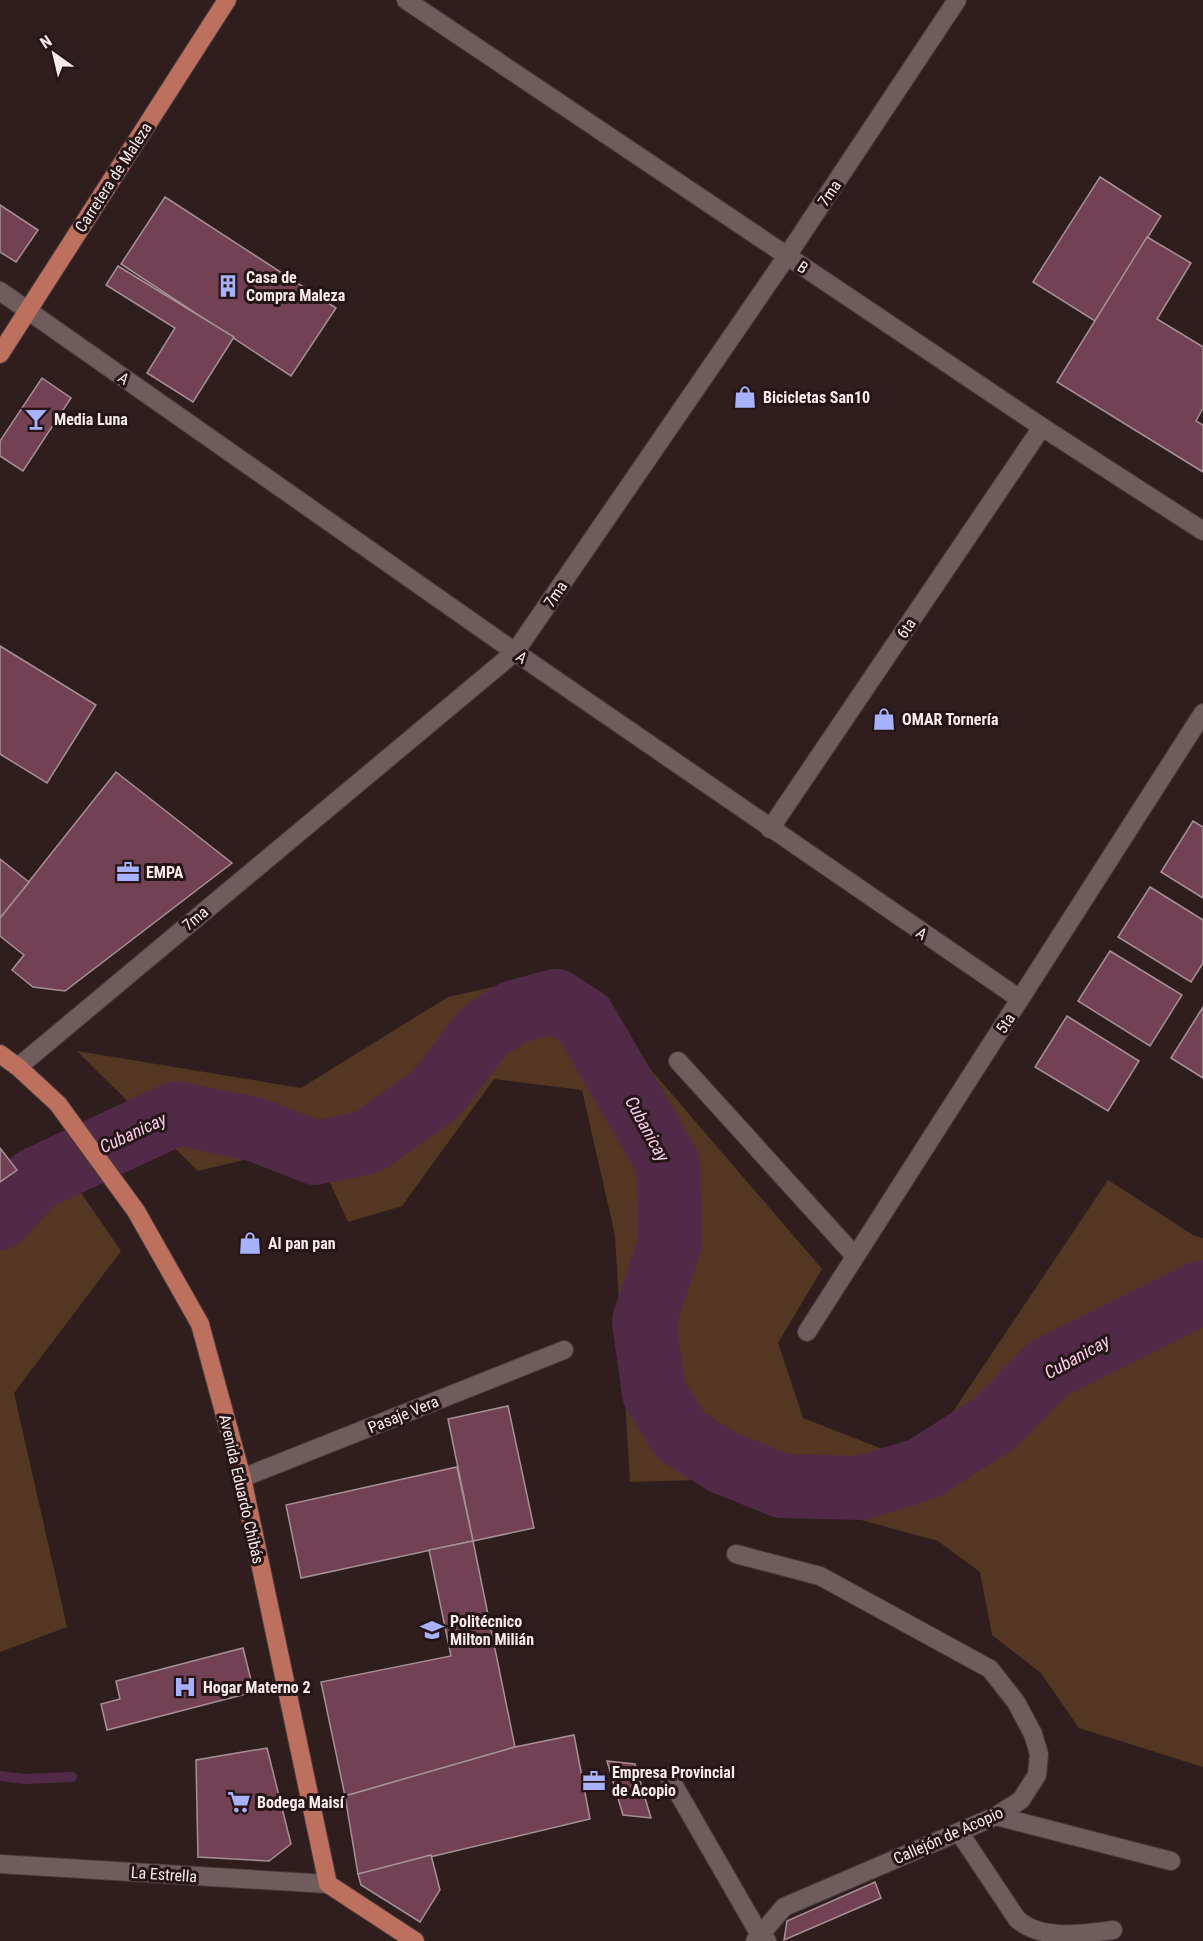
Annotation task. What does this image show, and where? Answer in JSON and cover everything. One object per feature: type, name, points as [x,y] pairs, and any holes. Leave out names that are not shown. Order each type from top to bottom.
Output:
[{"type":"main road","name":"Carretera de Maleza","points":[[0,354],[227,0]]},
{"type":"main road","name":"Avenida Eduardo Chibás","points":[[0,1054],[18,1067],[58,1104],[136,1211],[200,1324],[242,1478],[327,1884]]},
{"type":"main road","points":[[327,1884],[415,1941]]},
{"type":"street","name":"B","points":[[406,0],[1042,427],[1203,531]]},
{"type":"street","name":"7ma","points":[[18,1067],[515,652],[787,256],[957,0]]},
{"type":"street","name":"A","points":[[0,291],[770,830],[1020,999]]},
{"type":"street","name":"6ta","points":[[770,830],[1042,427]]},
{"type":"street","name":"5ta","points":[[807,1332],[1203,713]]},
{"type":"street","points":[[678,1061],[855,1256]]},
{"type":"street","name":"Pasaje Vera","points":[[242,1478],[564,1350]]},
{"type":"street","name":"Callejón de Acopio","points":[[736,1554],[820,1576],[990,1669],[1016,1702],[1033,1734],[1039,1754],[1037,1776],[1021,1800],[996,1816],[784,1907],[761,1939]]},
{"type":"street","points":[[669,1777],[761,1939]]},
{"type":"street","points":[[996,1816],[1171,1861]]},
{"type":"street","points":[[959,1832],[1017,1918],[1026,1927],[1070,1936],[1113,1930]]},
{"type":"street","name":"La Estrella","points":[[0,1864],[327,1884]]},
{"type":"shaded area","points":[[525,980],[577,988],[616,1029],[822,1269],[778,1343],[803,1418],[890,1452],[942,1428],[1108,1180],[1193,1235],[1203,1238],[1203,1767],[1079,1728],[1041,1673],[992,1635],[980,1572],[938,1541],[788,1500],[726,1479],[630,1482],[615,1235],[582,1090],[494,1079],[402,1206],[348,1222],[326,1174],[268,1154],[198,1171],[77,1051],[301,1088],[448,997]]},
{"type":"shaded area","points":[[49,1146],[121,1251],[14,1393],[67,1627],[0,1652],[0,1182]]},
{"type":"building","points":[[1100,177],[1161,216],[1095,321],[1033,282]]},
{"type":"building","name":"Casa de Compra Maleza","points":[[165,197],[336,308],[291,376],[121,264]]},
{"type":"building","points":[[0,205],[38,230],[16,262],[0,252]]},
{"type":"building","points":[[1147,237],[1191,263],[1157,319],[1203,347],[1203,408],[1196,421],[1203,425],[1203,472],[1057,382]]},
{"type":"building","points":[[118,266],[234,337],[193,402],[147,373],[175,328],[106,285]]},
{"type":"building","name":"Media Luna","points":[[42,378],[71,398],[23,471],[0,456],[0,441]]},
{"type":"building","points":[[0,646],[96,705],[47,783],[0,754]]},
{"type":"building","name":"EMPA","points":[[116,772],[232,863],[65,991],[33,987],[12,970],[24,955],[0,936],[0,918]]},
{"type":"building","points":[[1193,821],[1203,827],[1203,898],[1161,872]]},
{"type":"building","points":[[0,859],[29,882],[0,918]]},
{"type":"building","points":[[1150,887],[1203,920],[1203,963],[1191,982],[1118,937]]},
{"type":"building","points":[[1110,951],[1182,995],[1150,1046],[1078,1001]]},
{"type":"building","points":[[1203,1007],[1203,1078],[1171,1058]]},
{"type":"building","points":[[1067,1016],[1139,1061],[1108,1111],[1035,1067]]},
{"type":"building","points":[[0,1148],[17,1170],[0,1182]]},
{"type":"building","points":[[508,1406],[534,1528],[473,1541],[448,1419]]},
{"type":"building","points":[[457,1467],[473,1541],[301,1578],[286,1505]]},
{"type":"building","points":[[473,1541],[515,1747],[345,1796],[321,1682],[451,1656],[429,1550]]},
{"type":"building","name":"Hogar Materno 2","points":[[243,1648],[254,1692],[107,1730],[101,1704],[120,1699],[116,1681]]},
{"type":"building","points":[[574,1735],[590,1819],[358,1874],[345,1796],[515,1747]]},
{"type":"building","name":"Bodega Maisí","points":[[267,1748],[291,1844],[269,1861],[198,1857],[196,1760]]},
{"type":"building","points":[[607,1761],[635,1764],[651,1818],[623,1815]]},
{"type":"building","points":[[431,1855],[440,1890],[420,1922],[361,1885],[358,1874]]},
{"type":"building","points":[[875,1882],[881,1898],[784,1940],[787,1921]]},
{"type":"waterway","name":"Cubanicay","points":[[0,1218],[34,1180],[177,1113],[257,1130],[315,1153],[368,1142],[436,1094],[484,1031],[514,1012],[556,1001],[584,1019],[668,1163],[670,1243],[644,1321],[654,1393],[681,1436],[723,1462],[782,1486],[861,1488],[923,1469],[995,1423],[1048,1369],[1203,1292]]},
{"type":"waterway","points":[[0,1776],[25,1779],[72,1777]]},
{"type":"place","name":"Casa de Compra Maleza","points":[[228,286]]},
{"type":"place","name":"Bicicletas San10","points":[[745,397]]},
{"type":"place","name":"Media Luna","points":[[36,419]]},
{"type":"place","name":"OMAR Tornería","points":[[884,719]]},
{"type":"place","name":"EMPA","points":[[128,872]]},
{"type":"place","name":"Al pan pan","points":[[250,1243]]},
{"type":"place","name":"Politécnico Milton Milián","points":[[432,1630]]},
{"type":"place","name":"Hogar Materno 2","points":[[185,1687]]},
{"type":"place","name":"Empresa Provincial de Acopio","points":[[594,1781]]},
{"type":"place","name":"Bodega Maisí","points":[[239,1802]]}]
